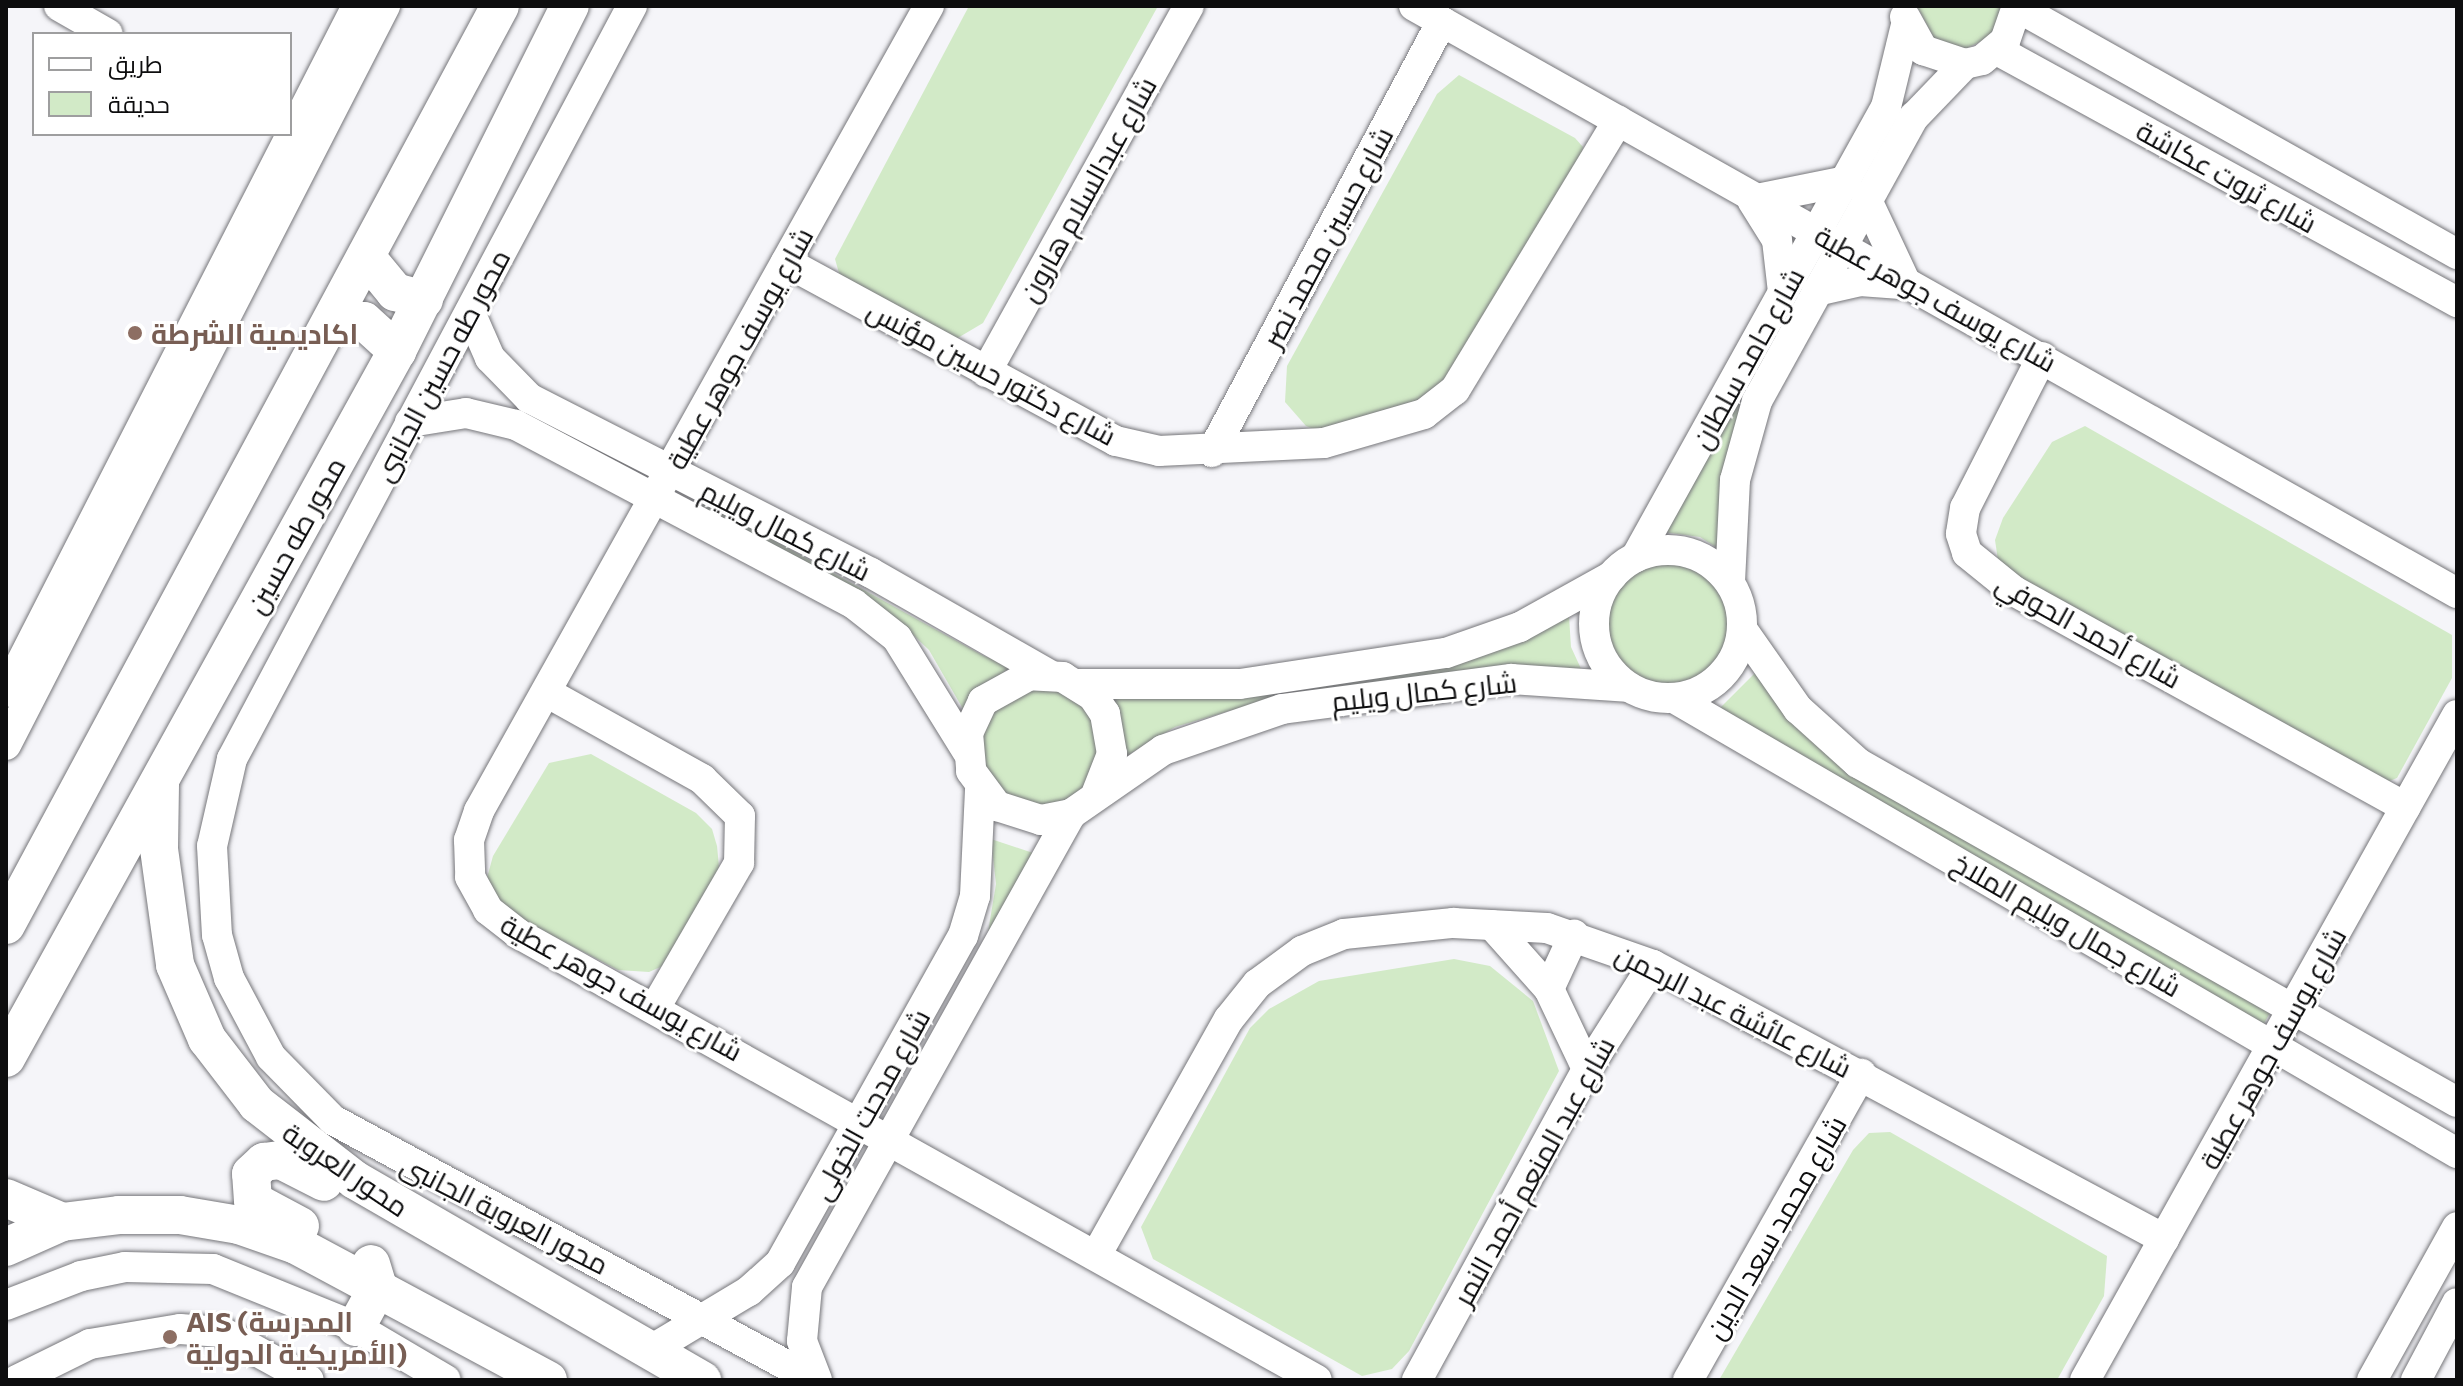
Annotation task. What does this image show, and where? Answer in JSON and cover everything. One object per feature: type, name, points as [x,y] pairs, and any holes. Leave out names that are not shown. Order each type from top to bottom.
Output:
[{"type":"main road","points":[[6,925],[500,6]]},
{"type":"main road","name":"محور طه حسين","points":[[6,1058],[397,351],[570,6]]},
{"type":"main road","points":[[367,258],[395,292],[424,300]]},
{"type":"main road","points":[[334,318],[364,321],[397,351]]},
{"type":"main road","name":"محور العروبة","points":[[160,777],[166,925],[184,990],[207,1039],[281,1127],[449,1238],[702,1380]]},
{"type":"main road","points":[[356,1327],[378,1287],[370,1263],[358,1251],[253,1201],[249,1184],[256,1167],[272,1159],[292,1163],[389,1221],[449,1238]]},
{"type":"main road","points":[[6,1198],[62,1222]]},
{"type":"main road","points":[[6,1247],[62,1222],[149,1214],[209,1218],[296,1245],[378,1287],[534,1375]]},
{"type":"street","points":[[59,6],[104,32]]},
{"type":"street","points":[[6,745],[357,6]]},
{"type":"street","points":[[296,140],[385,6]]},
{"type":"street","name":"محور طه حسين الجانبى","points":[[248,723],[632,6]]},
{"type":"street","name":"شارع يوسف جوهر عطية","points":[[929,6],[472,825],[470,877],[500,922],[1098,1252],[1317,1380]]},
{"type":"street","name":"شارع عبدالسلام هارون","points":[[986,372],[1189,6]]},
{"type":"street","name":"شارع يوسف جوهر عطية","points":[[1414,6],[2457,593]]},
{"type":"street","points":[[1905,16],[1935,59],[1965,64],[1997,50],[2012,31],[2017,6]]},
{"type":"street","name":"شارع ثروت عكاشة","points":[[2017,6],[2448,245]]},
{"type":"street","name":"شارع حامد سلطان","points":[[1636,557],[1783,294],[1829,239],[1856,190],[1896,85],[1905,16]]},
{"type":"street","name":"شارع حسين محمد نصر","points":[[1212,452],[1442,22]]},
{"type":"street","name":"شارع ثروت عكاشة","points":[[1997,50],[2457,302]]},
{"type":"street","name":"شارع حامد سلطان","points":[[1856,190],[1920,109],[1965,64]]},
{"type":"street","name":"شارع دكتور حسين مؤنس","points":[[786,262],[1116,441],[1159,451],[1212,452],[1358,437],[1424,414],[1455,390],[1618,121]]},
{"type":"street","points":[[1783,294],[1777,240],[1753,197],[1856,190],[1908,283]]},
{"type":"street","name":"شارع حامد سلطان","points":[[1730,582],[1735,480],[1746,428],[1817,291],[1829,239]]},
{"type":"street","points":[[1817,291],[1860,281],[1908,283]]},
{"type":"street","name":"شارع كمال ويليم","points":[[470,312],[490,358],[529,398],[871,573],[1048,674]]},
{"type":"street","name":"شارع أحمد الحوفي","points":[[2042,357],[1965,508],[1961,534],[1967,553],[2014,591],[2405,807]]},
{"type":"street","points":[[6,692],[168,402]]},
{"type":"street","name":"شارع كمال ويليم","points":[[410,422],[466,413],[492,417],[654,498],[878,620],[925,677],[967,751]]},
{"type":"street","points":[[1688,553],[1730,582],[1742,629],[1721,676],[1700,692],[1674,698],[1627,687],[1605,664],[1594,635],[1597,603],[1612,576],[1636,557],[1688,553]]},
{"type":"street","name":"شارع كمال ويليم","points":[[1077,684],[1240,684],[1446,653],[1520,627],[1612,576]]},
{"type":"street","name":"شارع جمال ويليم الملاخ","points":[[1742,629],[1798,709],[1858,763],[2294,1013],[2457,1102]]},
{"type":"street","points":[[1048,674],[1077,684],[1105,714],[1111,733],[1112,754],[1097,792],[1071,814],[1018,816],[980,789],[967,751],[983,701],[1012,679],[1048,674]]},
{"type":"street","name":"شارع كمال ويليم","points":[[1097,792],[1197,735],[1282,709],[1474,681],[1627,687]]},
{"type":"street","points":[[546,692],[702,779],[740,816],[739,863],[656,1006]]},
{"type":"street","name":"شارع جمال ويليم الملاخ","points":[[1674,698],[2275,1044],[2457,1153]]},
{"type":"street","name":"شارع يوسف جوهر عطية","points":[[2085,1380],[2294,1013],[2457,715]]},
{"type":"street","name":"محور العروبة الجانبى","points":[[248,723],[219,802],[211,891],[229,978],[271,1057],[299,1091],[370,1145],[703,1315],[816,1380]]},
{"type":"street","name":"شارع مدحت الخولى","points":[[649,1351],[703,1315],[768,1278],[861,1122],[971,916],[980,789]]},
{"type":"street","name":"شارع مدحت الخولى","points":[[816,1380],[802,1341],[801,1305],[888,1138],[1071,814]]},
{"type":"street","points":[[1492,925],[1549,989],[1587,1069]]},
{"type":"street","name":"شارع عائشة عبد الرحمن","points":[[1098,1252],[1229,1019],[1279,964],[1344,934],[1492,925],[1574,935],[1653,965],[2164,1239]]},
{"type":"street","points":[[1549,989],[1574,935]]},
{"type":"street","name":"شارع عبد المنعم أحمد النمر","points":[[1417,1380],[1587,1069],[1653,965]]},
{"type":"street","name":"شارع محمد سعد الدين","points":[[1688,1380],[1861,1074]]},
{"type":"street","points":[[2372,1380],[2457,1227]]},
{"type":"street","points":[[6,1305],[81,1276],[169,1265],[213,1269],[264,1285],[356,1327],[428,1376]]},
{"type":"street","points":[[2416,1380],[2457,1303]]},
{"type":"street","points":[[17,1380],[90,1344],[180,1329],[222,1332],[309,1380]]},
{"type":"green space","points":[[969,6],[1158,6],[983,323],[956,339],[841,280],[835,259]]},
{"type":"green space","points":[[1917,6],[2004,6],[1994,35],[1961,51],[1937,44]]},
{"type":"green space","points":[[1459,75],[1575,138],[1583,147],[1581,159],[1463,371],[1428,403],[1324,433],[1306,426],[1285,402],[1287,366],[1437,94]]},
{"type":"green space","points":[[1818,254],[1757,390],[1725,553],[1700,537],[1663,532]]},
{"type":"green space","points":[[2085,426],[2452,635],[2452,678],[2397,778],[2387,782],[1999,567],[1995,540],[2003,518],[2052,442]]},
{"type":"green space","points":[[704,502],[984,656],[1011,666],[963,709],[929,650],[908,630],[698,512]]},
{"type":"green space","points":[[1668,563],[1692,568],[1712,581],[1725,601],[1730,625],[1725,649],[1712,669],[1692,682],[1668,687],[1644,682],[1624,669],[1611,649],[1606,625],[1611,601],[1624,581],[1644,568]]},
{"type":"green space","points":[[1569,616],[1571,647],[1583,673],[1229,711],[1175,727],[1120,760],[1111,696],[1227,696]]},
{"type":"green space","points":[[1755,673],[1807,736],[1853,777],[2271,1011],[2262,1027],[1720,708]]},
{"type":"green space","points":[[1040,686],[1063,690],[1083,703],[1096,723],[1100,746],[1096,769],[1083,789],[1063,802],[1040,806],[1017,802],[997,789],[984,769],[980,746],[984,723],[997,703],[1017,690]]},
{"type":"green space","points":[[591,754],[696,813],[712,829],[717,846],[719,867],[708,901],[665,965],[649,972],[618,970],[503,910],[487,878],[493,856],[549,763]]},
{"type":"green space","points":[[991,839],[1045,857],[988,932],[996,884]]},
{"type":"green space","points":[[1454,959],[1490,966],[1533,1001],[1559,1071],[1409,1351],[1392,1369],[1362,1376],[1153,1259],[1141,1227],[1250,1028],[1269,1009],[1319,981]]},
{"type":"green space","points":[[1890,1132],[2107,1256],[2104,1296],[2057,1380],[1719,1380],[1853,1150],[1869,1133]]},
{"type":"place","name":"اكاديمية الشرطة","points":[[135,333]]},
{"type":"place","name":"AIS (المدرسة الأمريكية الدولية)","points":[[170,1337]]}]
